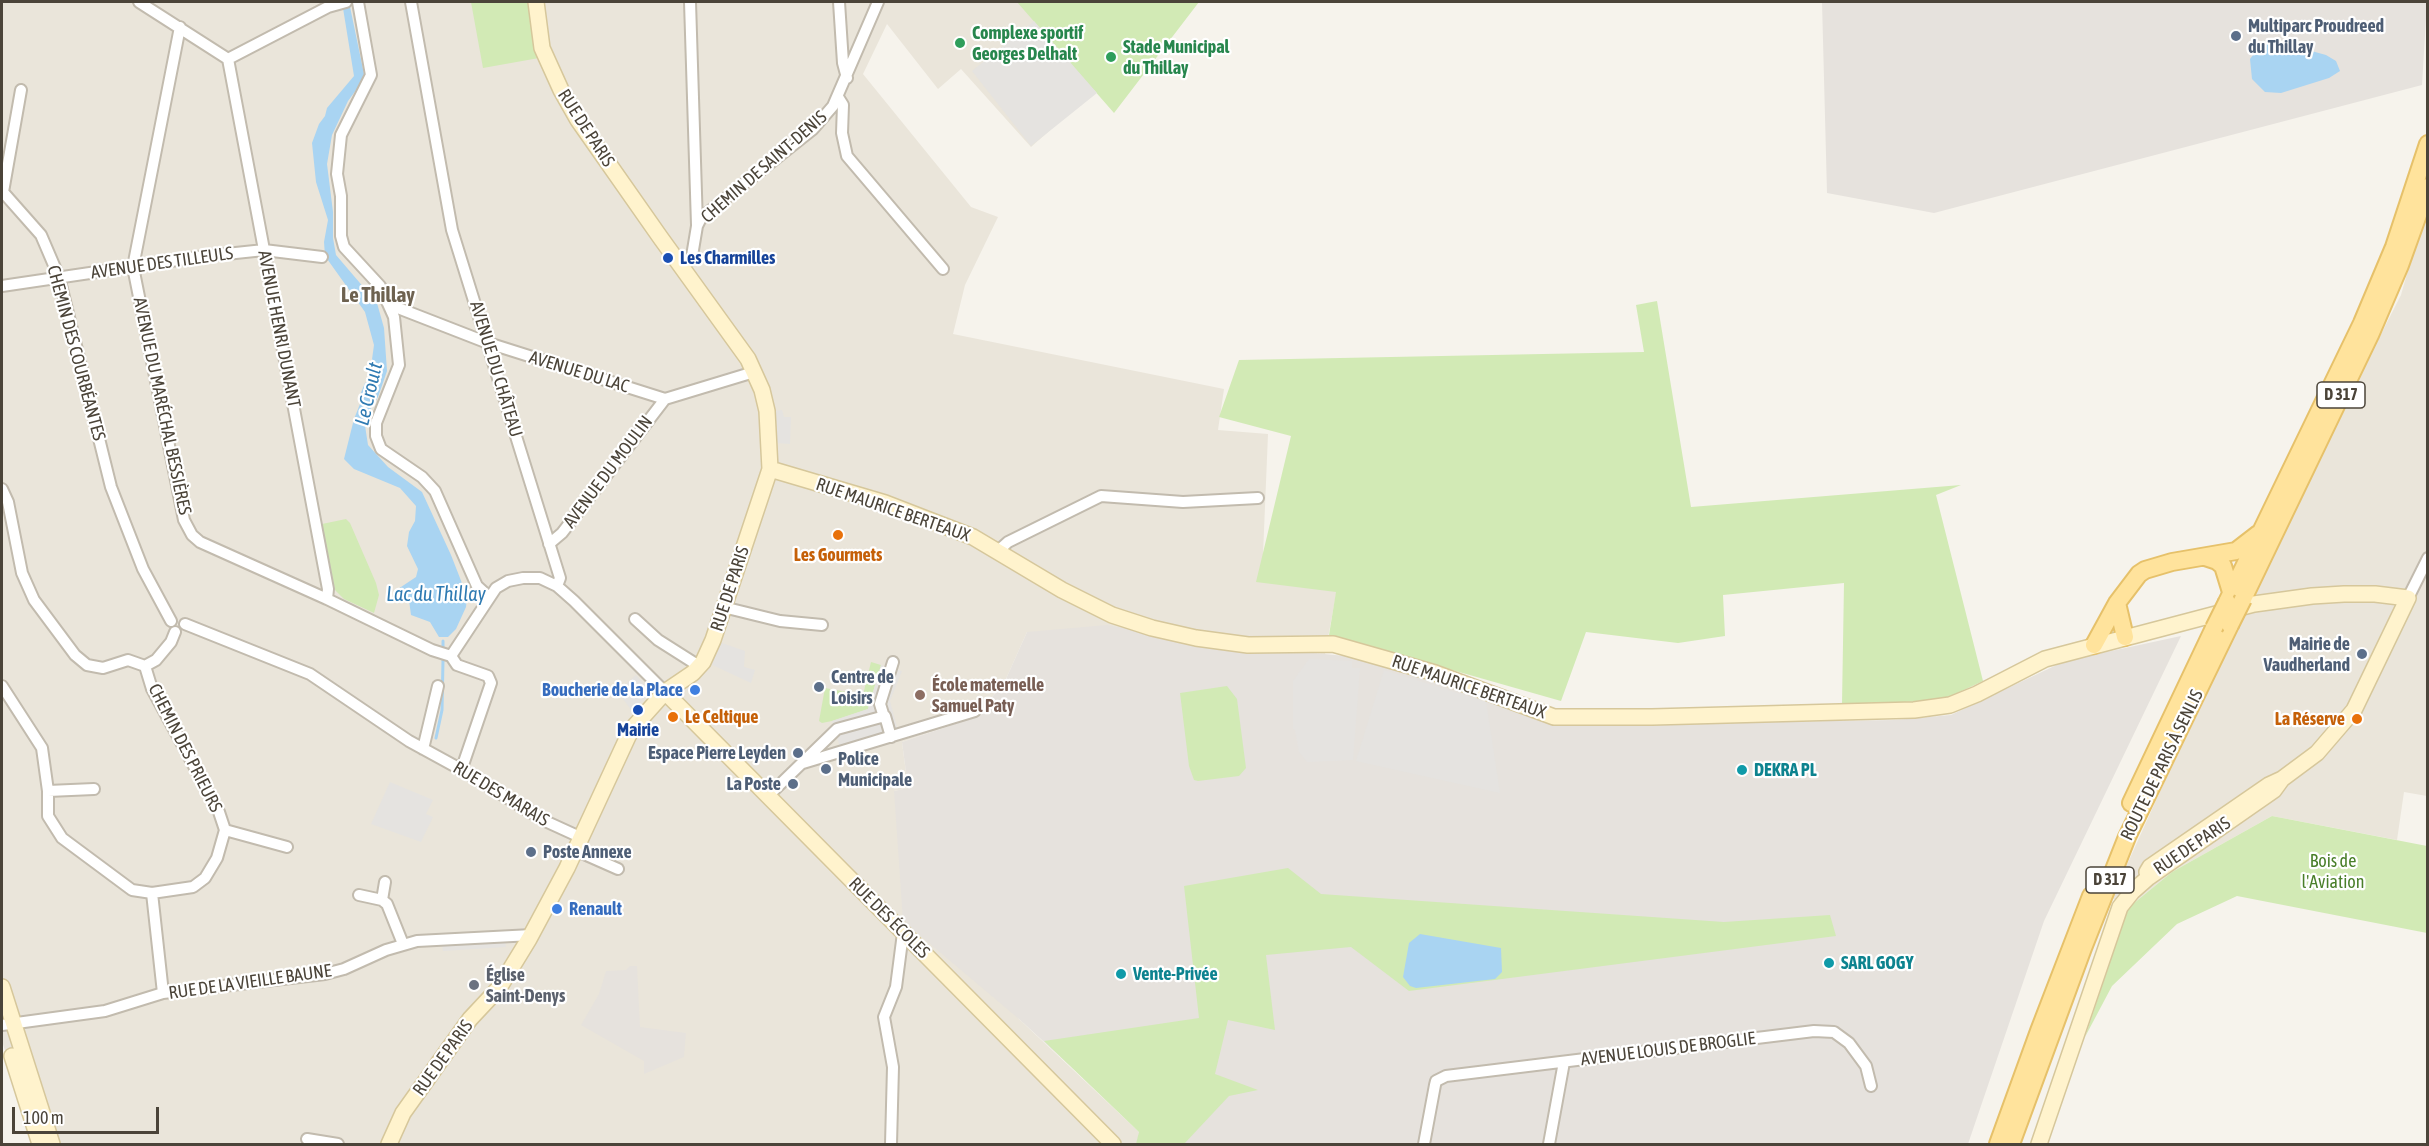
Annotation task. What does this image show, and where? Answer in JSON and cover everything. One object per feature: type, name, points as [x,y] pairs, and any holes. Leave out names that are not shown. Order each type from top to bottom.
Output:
[{"type":"main road","name":"D 317","points":[[2239,599],[2261,532],[2380,282],[2394,247],[2427,144]]},
{"type":"main road","name":"D 317","points":[[2222,626],[2239,599],[2370,335],[2400,265],[2427,187]]},
{"type":"main road","points":[[2094,645],[2117,603],[2139,574],[2172,562],[2236,551],[2261,532]]},
{"type":"main road","points":[[2205,557],[2223,566],[2239,599]]},
{"type":"main road","points":[[2117,603],[2125,637]]},
{"type":"main road","name":"ROUTE DE PARIS À SENLIS","points":[[1998,1144],[2095,887],[2154,753],[2222,626]]},
{"type":"main road","name":"ROUTE DE PARIS À SENLIS","points":[[2011,1144],[2083,948],[2127,837],[2222,626]]},
{"type":"street","points":[[139,2],[228,59],[343,2]]},
{"type":"street","points":[[358,2],[371,75],[341,135],[337,174],[341,196],[341,236],[348,253],[380,286],[391,308],[399,365],[376,423],[376,436],[381,449],[422,477],[435,491],[477,586],[489,597]]},
{"type":"street","name":"AVENUE DU CHÂTEAU","points":[[411,2],[452,230],[560,578],[557,586]]},
{"type":"street","name":"RUE DE PARIS","points":[[389,1144],[403,1113],[470,1019],[500,988],[532,935],[578,844],[630,730],[664,692],[699,666],[713,640],[770,469],[767,411],[754,372],[743,350],[578,120],[542,48],[536,2]]},
{"type":"street","points":[[690,2],[697,226]]},
{"type":"street","points":[[839,2],[843,63],[847,78]]},
{"type":"street","name":"CHEMIN DE SAINT-DENIS","points":[[683,268],[692,256],[697,226],[706,212],[813,129],[833,106],[878,2]]},
{"type":"street","name":"AVENUE DU MARÉCHAL BESSIÈRES","points":[[180,27],[134,267],[184,520],[192,536],[200,542],[327,599],[432,650],[452,656],[457,665],[488,676],[492,683],[464,762]]},
{"type":"street","name":"AVENUE HENRI DUNANT","points":[[228,59],[328,590],[327,599]]},
{"type":"street","name":"CHEMIN DES COURBÉANTES","points":[[21,90],[3,192],[41,235],[59,277],[111,488],[143,569],[171,621]]},
{"type":"street","points":[[838,97],[843,105],[842,141],[848,156],[943,269]]},
{"type":"street","name":"AVENUE DES TILLEULS","points":[[2,286],[264,250],[322,257]]},
{"type":"street","name":"AVENUE DU LAC","points":[[391,308],[398,308],[488,344],[665,399]]},
{"type":"street","points":[[665,399],[754,372]]},
{"type":"street","name":"AVENUE DU MOULIN","points":[[549,544],[562,533],[665,399]]},
{"type":"street","name":"RUE MAURICE BERTEAUX","points":[[770,469],[885,503],[973,537],[1062,591],[1112,615],[1152,628],[1196,638],[1248,645],[1333,644],[1435,673],[1554,717],[1652,717],[1914,710],[1950,705],[1977,694],[2045,659],[2190,621],[2239,599],[2344,594],[2375,594],[2408,598]]},
{"type":"street","name":"CHEMIN DES PRIEURS","points":[[2,489],[8,502],[22,573],[34,600],[75,655],[87,665],[103,668],[128,660],[145,666],[156,660],[171,642],[175,632]]},
{"type":"street","points":[[998,551],[1008,542],[1101,496],[1183,502],[1258,498]]},
{"type":"street","name":"RUE DE PARIS","points":[[2039,1144],[2120,907],[2132,892],[2150,877],[2147,872],[2150,867],[2269,785],[2282,779],[2316,753],[2354,710],[2408,598],[2423,579],[2427,558]]},
{"type":"street","points":[[452,656],[496,588],[507,581],[540,578],[557,586],[664,692]]},
{"type":"street","points":[[723,607],[780,621],[822,625]]},
{"type":"street","points":[[185,624],[182,631],[175,632],[170,627],[171,621],[176,618],[182,619],[185,624],[310,674],[423,749],[438,686]]},
{"type":"street","points":[[635,619],[658,640],[699,666]]},
{"type":"street","points":[[891,737],[880,704],[892,662]]},
{"type":"street","name":"CHEMIN DES PRIEURS","points":[[2,686],[42,748],[48,791],[48,816],[62,838],[132,890],[152,893],[192,887],[205,878],[217,858],[225,830],[219,812],[152,689],[145,666]]},
{"type":"street","name":"RUE DES ÉCOLES","points":[[664,692],[1113,1144]]},
{"type":"street","points":[[803,763],[975,711]]},
{"type":"street","points":[[768,796],[837,729],[884,717]]},
{"type":"street","name":"RUE DES MARAIS","points":[[423,749],[545,821],[618,870]]},
{"type":"street","points":[[48,791],[94,789]]},
{"type":"street","name":"CHEMIN DES PRIEURS","points":[[225,830],[287,847]]},
{"type":"street","points":[[382,900],[385,882]]},
{"type":"street","points":[[152,893],[163,993]]},
{"type":"street","points":[[360,896],[382,900],[387,904],[395,919],[403,944]]},
{"type":"street","points":[[891,1144],[893,1066],[884,1017],[896,987],[903,933]]},
{"type":"street","name":"RUE DE LA VIEILLE BAUNE","points":[[5,1024],[105,1011],[163,993],[325,974],[403,944],[417,941],[532,935]]},
{"type":"street","points":[[2,987],[5,1024],[40,1144]]},
{"type":"street","points":[[5,1024],[52,1144]]},
{"type":"street","name":"AVENUE LOUIS DE BROGLIE","points":[[1424,1144],[1437,1081],[1446,1076],[1814,1030],[1834,1032],[1849,1043],[1866,1066],[1871,1086]]},
{"type":"street","points":[[1549,1144],[1564,1062]]},
{"type":"street","points":[[307,1139],[338,1144]]},
{"type":"shaded area","points":[[2,2],[1195,2],[1031,147],[961,69],[938,89],[887,24],[863,74],[971,207],[998,217],[965,285],[953,334],[1224,389],[1218,430],[1268,434],[1262,579],[1338,584],[1325,654],[1027,632],[1005,681],[976,717],[902,742],[908,788],[894,791],[1019,1019],[1139,1132],[1137,1144],[34,1144],[2,1041]]},
{"type":"shaded area","points":[[1822,2],[2427,2],[2422,85],[1934,213],[1827,193]]},
{"type":"shaded area","points":[[1034,21],[1097,93],[1031,146],[972,71]]},
{"type":"shaded area","points":[[2427,203],[2427,796],[2404,792],[2397,840],[2272,816],[2172,872],[2128,908],[2112,898],[2256,579],[2401,295]]},
{"type":"shaded area","points":[[782,410],[784,417],[791,417],[790,444],[776,443],[773,411]]},
{"type":"shaded area","points":[[1107,625],[1191,641],[1345,656],[1400,671],[1558,725],[1895,720],[1951,715],[2065,661],[2181,636],[2044,921],[1968,1144],[1136,1144],[1139,1132],[1126,1117],[1019,1019],[903,921],[894,791],[908,788],[902,742],[976,717],[1005,681],[1027,632]]},
{"type":"shaded area","points":[[716,641],[745,651],[744,667],[755,670],[751,683],[706,662]]},
{"type":"shaded area","points":[[1309,659],[1352,661],[1352,668],[1360,668],[1353,760],[1307,762],[1299,752],[1293,729],[1293,681]]},
{"type":"shaded area","points":[[881,665],[902,671],[890,701],[898,731],[840,747],[832,721],[868,709]]},
{"type":"shaded area","points":[[1384,670],[1486,702],[1500,793],[1356,761]]},
{"type":"shaded area","points":[[636,675],[651,692],[632,711],[618,692]]},
{"type":"shaded area","points":[[390,782],[433,800],[426,814],[433,817],[421,842],[371,824]]},
{"type":"shaded area","points":[[505,940],[506,947],[443,951],[442,944]]},
{"type":"shaded area","points":[[630,966],[637,966],[640,1027],[686,1033],[684,1057],[644,1074],[644,1061],[581,1025],[599,994],[606,971],[626,970]]},
{"type":"green space","points":[[471,2],[527,2],[539,58],[483,68]]},
{"type":"green space","name":"Stade Municipal du Thillay","points":[[1017,2],[1199,2],[1114,113]]},
{"type":"green space","points":[[1657,301],[1691,507],[1961,485],[1936,495],[1983,681],[1951,696],[1933,701],[1842,704],[1844,583],[1723,595],[1725,636],[1678,643],[1586,632],[1561,701],[1329,635],[1336,592],[1256,582],[1291,436],[1219,417],[1239,360],[1644,352],[1636,305]]},
{"type":"green space","points":[[346,519],[350,523],[376,583],[379,595],[374,613],[344,599],[335,590],[322,524]]},
{"type":"green space","points":[[871,662],[881,665],[868,709],[832,721],[822,723],[819,721],[825,688],[863,695]]},
{"type":"green space","points":[[1227,686],[1237,699],[1246,768],[1239,776],[1194,780],[1189,766],[1180,693]]},
{"type":"green space","name":"Bois de l'Aviation","points":[[2272,816],[2427,846],[2427,933],[2237,896],[2177,924],[2112,986],[2085,1037],[2128,908],[2172,872]]},
{"type":"green space","points":[[1288,868],[1321,894],[1724,922],[1830,915],[1836,936],[1409,991],[1351,947],[1266,955],[1275,1030],[1228,1020],[1215,1074],[1258,1090],[1229,1096],[1184,1144],[1136,1144],[1139,1132],[1044,1041],[1199,1018],[1184,886]]},
{"type":"water","name":"Lac du Thillay","points":[[342,2],[349,2],[364,74],[362,82],[348,101],[332,135],[327,164],[333,212],[333,238],[336,255],[377,303],[384,328],[387,371],[378,397],[364,419],[368,445],[388,467],[422,492],[467,596],[466,607],[456,629],[448,637],[439,637],[430,622],[411,615],[409,600],[398,589],[416,577],[418,569],[407,546],[409,532],[415,521],[416,506],[400,488],[354,469],[344,459],[354,419],[362,399],[360,395],[365,383],[369,381],[374,345],[365,312],[325,256],[324,242],[328,220],[316,182],[312,143],[327,108],[354,76]]},
{"type":"water","points":[[2275,41],[2326,55],[2336,61],[2340,71],[2329,78],[2281,93],[2265,92],[2252,79],[2250,59],[2259,47]]},
{"type":"water","points":[[1420,934],[1501,948],[1502,972],[1495,979],[1416,988],[1410,986],[1403,977],[1409,943]]},
{"type":"waterway","name":"Le Croult","points":[[443,641],[443,647]]},
{"type":"waterway","name":"Le Croult","points":[[436,738],[442,710],[443,660]]},
{"type":"place","name":"Multiparc Proudreed du Thillay","points":[[2236,36]]},
{"type":"place","name":"Complexe sportif Georges Delhalt","points":[[960,43]]},
{"type":"place","name":"Stade Municipal du Thillay","points":[[1111,57]]},
{"type":"place","name":"Les Charmilles","points":[[668,258]]},
{"type":"place","name":"Les Gourmets","points":[[838,535]]},
{"type":"place","name":"Mairie de Vaudherland","points":[[2362,654]]},
{"type":"place","name":"Centre de Loisirs","points":[[819,687]]},
{"type":"place","name":"Boucherie de la Place","points":[[695,690]]},
{"type":"place","name":"École maternelle Samuel Paty","points":[[920,695]]},
{"type":"place","name":"Mairie","points":[[638,710]]},
{"type":"place","name":"Le Celtique","points":[[673,717]]},
{"type":"place","name":"La Réserve","points":[[2357,719]]},
{"type":"place","name":"Espace Pierre Leyden","points":[[798,753]]},
{"type":"place","name":"Police Municipale","points":[[826,769]]},
{"type":"place","name":"DEKRA PL","points":[[1742,770]]},
{"type":"place","name":"La Poste","points":[[793,784]]},
{"type":"place","name":"Poste Annexe","points":[[531,852]]},
{"type":"place","name":"Renault","points":[[557,909]]},
{"type":"place","name":"SARL GOGY","points":[[1829,963]]},
{"type":"place","name":"Vente-Privée","points":[[1121,974]]},
{"type":"place","name":"Église Saint-Denys","points":[[474,985]]},
{"type":"district","name":"Le Thillay","points":[[378,295]]}]
